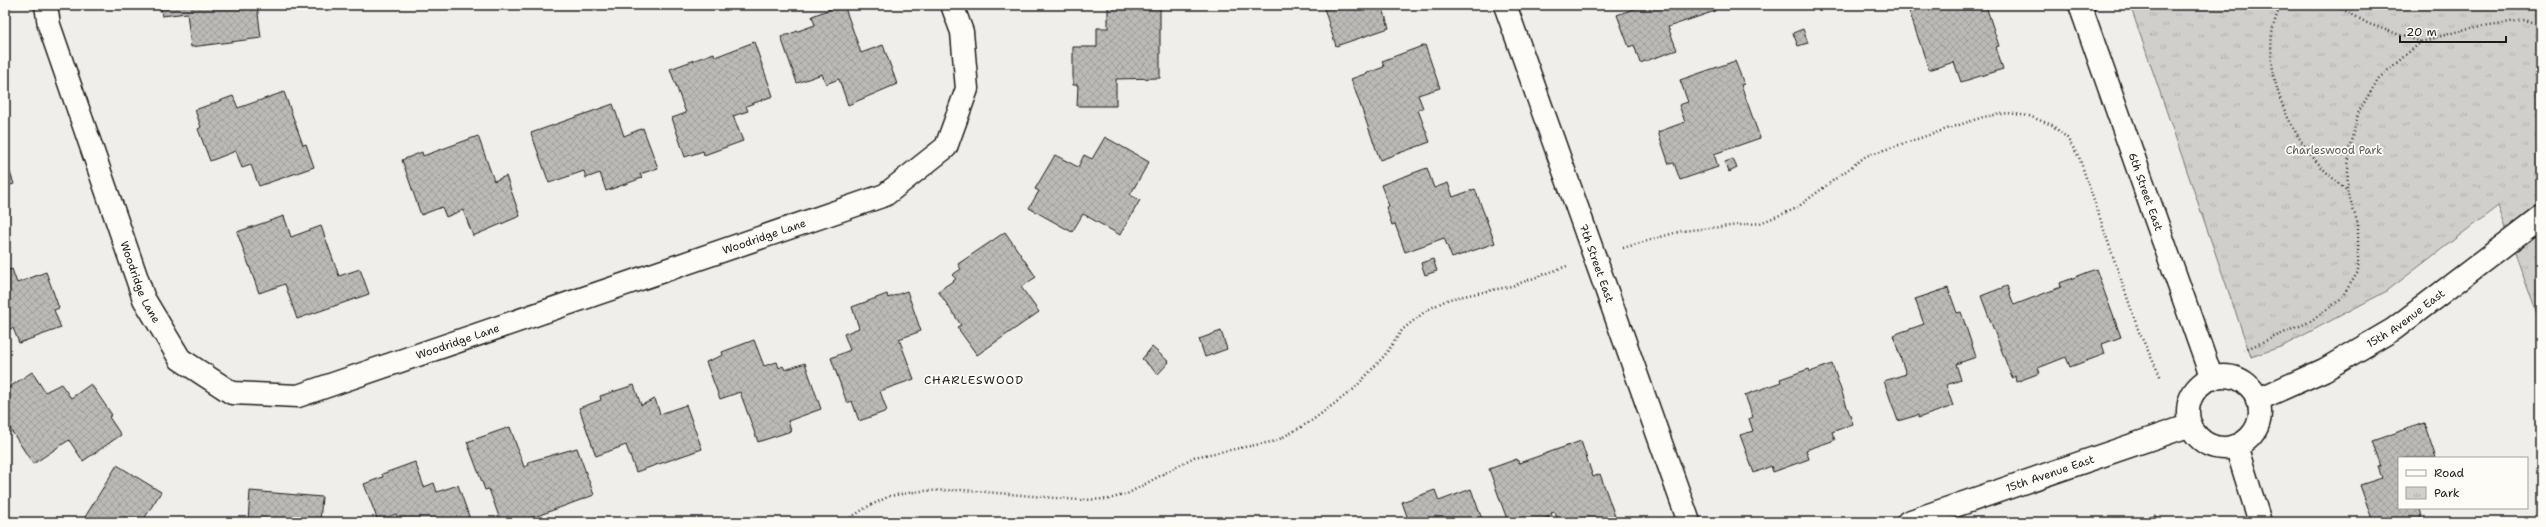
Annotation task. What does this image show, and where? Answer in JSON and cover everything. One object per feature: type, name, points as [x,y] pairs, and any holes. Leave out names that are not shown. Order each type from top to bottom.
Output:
[{"type":"street","name":"Woodridge Lane","points":[[46,5],[49,25],[144,299],[180,359],[232,393],[298,396],[885,195],[946,147],[967,89],[962,32],[952,5]]},
{"type":"street","name":"7th Street East","points":[[1505,5],[1689,522]]},
{"type":"street","name":"6th Street East","points":[[2080,5],[2212,379]]},
{"type":"street","name":"15th Avenue East","points":[[2257,400],[2324,370],[2394,329],[2541,217]]},
{"type":"street","points":[[2230,375],[2239,379],[2247,383],[2257,400],[2260,418],[2257,429],[2252,437],[2236,446],[2217,449],[2208,447],[2198,438],[2190,424],[2189,401],[2198,386],[2212,379],[2230,375]]},
{"type":"street","name":"15th Avenue East","points":[[1908,522],[2190,424]]},
{"type":"street","points":[[2236,446],[2260,522]]},
{"type":"path","points":[[2281,5],[2272,33],[2272,66],[2275,86],[2284,110],[2304,143],[2329,177],[2347,190]]},
{"type":"path","points":[[2335,5],[2369,24],[2421,42]]},
{"type":"path","points":[[2244,350],[2309,322],[2340,300],[2358,272],[2358,224],[2347,190],[2349,149],[2359,111],[2379,78],[2421,42],[2469,28],[2524,20],[2541,25]]},
{"type":"path","points":[[844,522],[867,507],[890,496],[920,491],[963,490],[1079,500],[1109,499],[1127,494],[1194,457],[1276,441],[1310,422],[1354,389],[1384,355],[1402,330],[1427,310],[1449,299],[1512,286],[1595,257],[1681,231],[1760,223],[1795,209],[1866,156],[1983,117],[2008,113],[2029,116],[2052,125],[2067,138],[2079,157],[2139,332],[2160,378]]},
{"type":"green space","name":"Charleswood Park","points":[[2130,5],[2541,5],[2541,325],[2498,206],[2387,291],[2283,346],[2251,357]]},
{"type":"building","points":[[160,5],[257,5],[261,38],[191,47],[187,13],[162,16]]},
{"type":"building","points":[[844,5],[861,53],[883,45],[897,84],[848,105],[839,79],[826,84],[822,74],[797,83],[781,37],[815,25],[812,16]]},
{"type":"building","points":[[1108,5],[1160,5],[1160,78],[1116,79],[1116,106],[1077,106],[1078,85],[1073,85],[1073,47],[1097,47],[1097,28],[1108,28]]},
{"type":"building","points":[[1323,5],[1382,5],[1389,28],[1336,46]]},
{"type":"building","points":[[1644,5],[1713,5],[1715,11],[1668,27],[1677,50],[1640,63],[1634,45],[1629,47],[1617,15]]},
{"type":"building","points":[[1907,5],[1975,5],[1977,9],[1986,6],[1999,46],[1996,47],[2003,69],[1961,82],[1954,62],[1929,70]]},
{"type":"building","points":[[1803,29],[1808,43],[1798,46],[1793,33]]},
{"type":"building","points":[[754,42],[773,96],[746,106],[748,111],[733,116],[743,141],[704,155],[703,151],[685,157],[672,118],[686,113],[670,69],[714,53],[715,57]]},
{"type":"building","points":[[1425,45],[1440,88],[1418,95],[1423,108],[1418,110],[1430,142],[1380,160],[1351,79],[1384,67],[1382,61]]},
{"type":"building","points":[[1735,61],[1744,84],[1741,85],[1760,138],[1714,154],[1718,167],[1680,180],[1674,163],[1669,164],[1658,132],[1685,122],[1679,105],[1688,102],[1680,80]]},
{"type":"building","points":[[284,92],[303,145],[306,144],[314,167],[259,186],[251,165],[242,168],[236,151],[210,161],[198,129],[201,127],[195,110],[233,96],[238,108]]},
{"type":"building","points":[[613,104],[624,136],[643,128],[658,168],[640,174],[642,178],[606,191],[600,173],[586,178],[584,171],[549,183],[531,133]]},
{"type":"building","points":[[478,136],[494,181],[506,176],[520,216],[473,236],[463,210],[446,217],[442,207],[421,215],[402,160],[422,152],[423,156]]},
{"type":"building","points":[[1105,137],[1149,162],[1130,195],[1140,200],[1120,235],[1083,214],[1072,232],[1029,208],[1039,191],[1035,189],[1055,155],[1078,167],[1084,155],[1092,159]]},
{"type":"building","points":[[5,158],[14,184],[5,187]]},
{"type":"building","points":[[1733,159],[1737,168],[1729,172],[1725,162]]},
{"type":"building","points":[[1427,168],[1434,188],[1448,183],[1453,197],[1475,189],[1495,243],[1452,258],[1444,238],[1405,252],[1395,224],[1392,225],[1386,207],[1389,206],[1381,185]]},
{"type":"building","points":[[284,216],[291,237],[321,226],[339,276],[360,269],[369,294],[297,319],[285,284],[259,293],[237,232]]},
{"type":"building","points":[[1005,232],[1036,277],[1021,287],[1039,312],[977,355],[957,327],[961,325],[938,291],[956,279],[952,275],[961,269],[958,264]]},
{"type":"building","points":[[1433,259],[1437,271],[1425,275],[1421,263]]},
{"type":"building","points":[[5,268],[6,271],[12,269],[17,283],[46,272],[59,308],[54,310],[61,328],[19,343],[13,328],[5,331]]},
{"type":"building","points":[[2096,269],[2121,337],[2102,344],[2105,354],[2070,367],[2066,357],[2038,368],[2040,373],[2016,382],[2015,376],[2012,378],[1981,296],[2007,286],[2014,305],[2061,287],[2060,283]]},
{"type":"building","points":[[1948,288],[1957,313],[1961,312],[1976,357],[1956,364],[1961,380],[1946,385],[1953,406],[1918,418],[1918,415],[1898,421],[1884,381],[1906,374],[1893,335],[1924,324],[1915,299]]},
{"type":"building","points":[[907,291],[921,331],[899,339],[914,379],[880,391],[887,411],[859,421],[852,401],[847,403],[831,358],[850,350],[844,334],[859,328],[852,307],[887,294],[888,298]]},
{"type":"building","points":[[1221,331],[1227,349],[1205,357],[1199,339]]},
{"type":"building","points":[[754,340],[764,366],[777,362],[779,368],[783,366],[785,370],[805,363],[821,409],[788,421],[791,431],[758,442],[740,392],[720,399],[706,362],[723,355],[722,352]]},
{"type":"building","points":[[1152,347],[1169,362],[1158,374],[1142,359]]},
{"type":"building","points":[[1832,364],[1853,424],[1832,432],[1835,440],[1806,450],[1809,459],[1773,472],[1771,466],[1754,473],[1740,435],[1753,431],[1749,419],[1753,417],[1745,395],[1781,382],[1780,379],[1809,369],[1810,372]]},
{"type":"building","points":[[32,372],[45,392],[61,384],[71,398],[91,384],[112,415],[109,417],[121,435],[83,461],[69,440],[33,464],[5,421],[5,390]]},
{"type":"building","points":[[634,385],[641,405],[655,399],[660,414],[686,405],[702,449],[636,472],[626,445],[596,456],[579,408],[601,400],[600,396]]},
{"type":"building","points":[[2424,423],[2436,457],[2398,457],[2398,509],[2419,509],[2422,522],[2373,522],[2360,485],[2382,478],[2378,467],[2381,466],[2372,441]]},
{"type":"building","points":[[510,427],[524,467],[529,465],[528,462],[577,448],[594,495],[529,519],[530,522],[501,522],[489,489],[485,490],[467,442]]},
{"type":"building","points":[[1581,441],[1593,477],[1600,474],[1617,522],[1558,522],[1555,512],[1551,513],[1552,516],[1535,522],[1508,522],[1489,469],[1517,459],[1519,463]]},
{"type":"building","points":[[415,462],[424,487],[434,483],[437,492],[458,485],[471,522],[399,522],[396,514],[378,521],[364,484],[383,477],[382,474]]},
{"type":"building","points":[[117,465],[161,492],[142,522],[82,522]]},
{"type":"building","points":[[1471,489],[1483,522],[1409,522],[1402,502],[1435,490],[1439,501]]},
{"type":"building","points":[[250,491],[322,497],[320,522],[248,522]]},
{"type":"building","points":[[2156,515],[2159,522],[2138,522]]},
{"type":"district","name":"CHARLESWOOD","points":[[974,380]]}]
